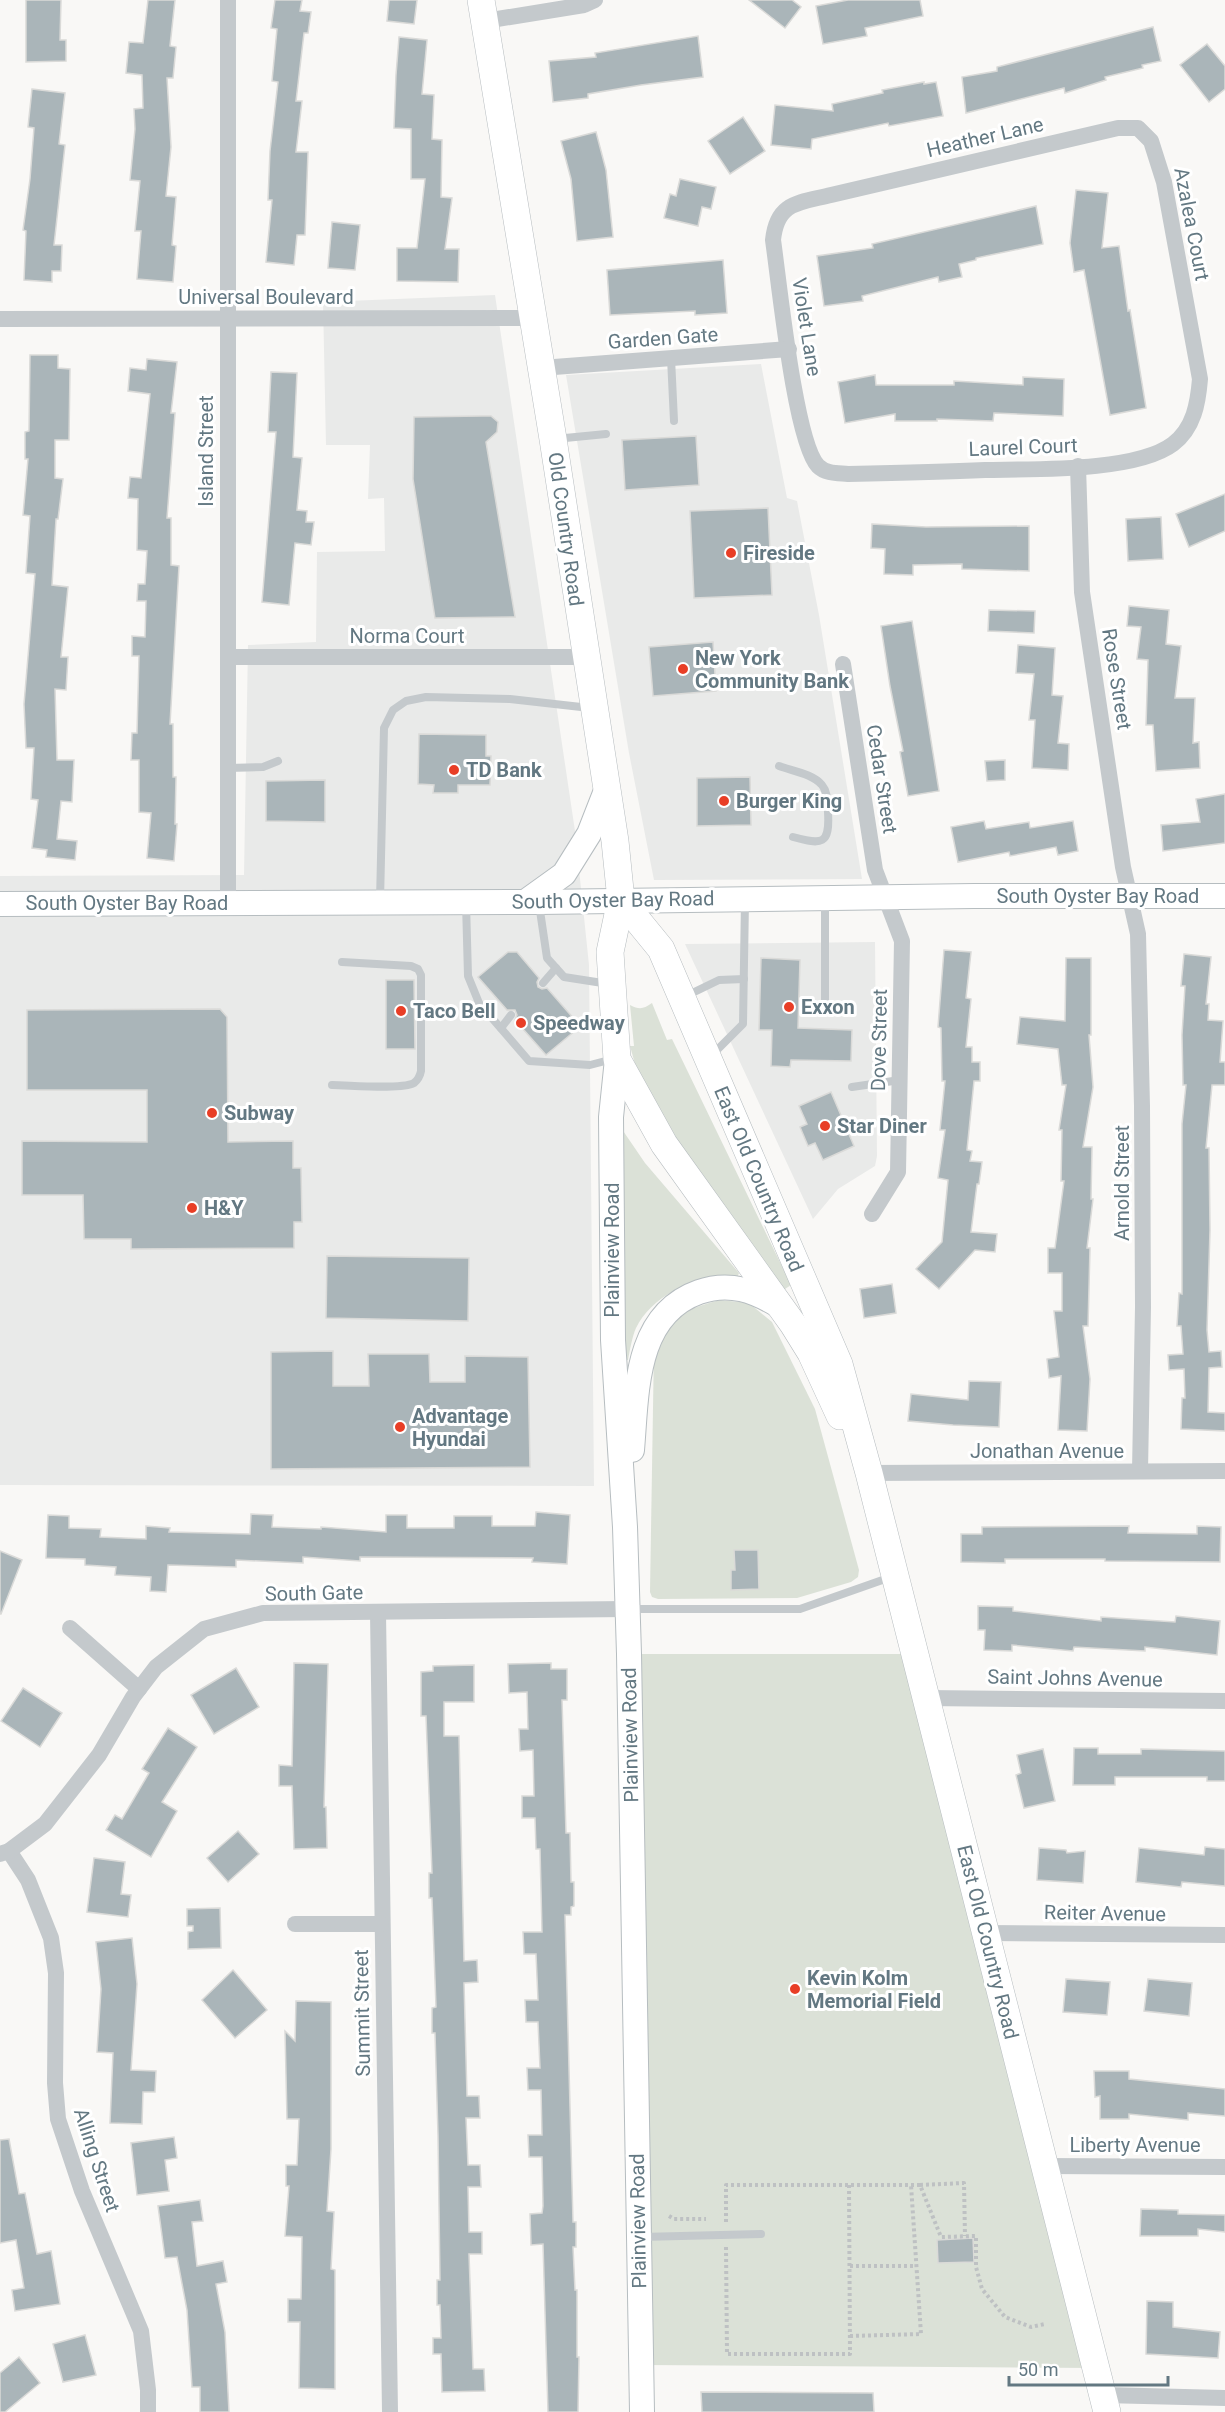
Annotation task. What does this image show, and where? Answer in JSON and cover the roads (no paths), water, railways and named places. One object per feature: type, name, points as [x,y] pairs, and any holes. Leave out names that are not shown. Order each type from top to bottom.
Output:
[{"type":"main road","name":"Old Country Road","points":[[483,10],[607,788],[621,900],[610,952],[616,1059]]},
{"type":"main road","points":[[532,902],[564,874],[589,834],[607,788]]},
{"type":"main road","name":"South Oyster Bay Road","points":[[0,904],[1225,896]]},
{"type":"main road","name":"East Old Country Road","points":[[621,900],[661,949],[839,1364],[869,1473],[1105,2404]]},
{"type":"main road","name":"East Old Country Road","points":[[616,1059],[664,1144],[782,1307],[811,1353],[869,1473]]},
{"type":"main road","name":"Plainview Road","points":[[616,1059],[611,1117],[613,1340],[625,1527],[642,2412]]},
{"type":"main road","points":[[625,1527],[638,1378],[646,1346],[660,1320],[669,1309],[682,1300],[711,1288],[745,1289],[760,1294],[782,1307]]},
{"type":"street","name":"Island Street","points":[[228,0],[228,902]]},
{"type":"street","points":[[483,10],[584,5],[596,0]]},
{"type":"street","name":"Heather Lane","points":[[831,195],[1118,128],[1138,128],[1146,136]]},
{"type":"street","name":"Azalea Court","points":[[1146,136],[1151,141],[1164,182],[1200,379],[1197,405],[1188,428]]},
{"type":"street","name":"Violet Lane","points":[[831,195],[794,204],[779,215],[774,227],[773,240],[801,423],[809,450],[823,469],[828,472],[848,474]]},
{"type":"street","name":"Universal Boulevard","points":[[0,319],[533,318]]},
{"type":"street","name":"Garden Gate","points":[[541,368],[789,349]]},
{"type":"street","name":"Laurel Court","points":[[848,474],[1113,464],[1153,456],[1174,443],[1188,428]]},
{"type":"street","name":"Rose Street","points":[[1078,466],[1082,592],[1123,867],[1130,896]]},
{"type":"street","name":"Norma Court","points":[[228,657],[585,657]]},
{"type":"street","name":"Cedar Street","points":[[843,664],[875,870],[888,898]]},
{"type":"street","name":"Arnold Street","points":[[1130,896],[1138,934],[1143,1106],[1140,1471]]},
{"type":"street","name":"Dove Street","points":[[872,1214],[898,1172],[902,942],[888,898]]},
{"type":"street","name":"Jonathan Avenue","points":[[869,1473],[1225,1471]]},
{"type":"street","name":"South Gate","points":[[4,1852],[45,1824],[99,1755],[139,1689],[156,1667],[204,1629],[263,1613],[627,1609]]},
{"type":"street","name":"Summit Street","points":[[378,1613],[390,2412]]},
{"type":"street","points":[[70,1628],[139,1689]]},
{"type":"street","name":"Saint Johns Avenue","points":[[925,1698],[1225,1701]]},
{"type":"street","name":"Alling Street","points":[[4,1852],[28,1880],[51,1938],[56,1973],[55,2083],[58,2119],[82,2191],[141,2331],[148,2390],[148,2412]]},
{"type":"street","points":[[295,1924],[381,1924]]},
{"type":"street","name":"Reiter Avenue","points":[[985,1933],[1225,1935]]},
{"type":"street","name":"Liberty Avenue","points":[[1045,2166],[1225,2167]]},
{"type":"street","points":[[1105,2404],[1225,2398]]},
{"type":"lane","points":[[671,358],[674,421]]},
{"type":"lane","points":[[553,439],[606,434]]},
{"type":"lane","points":[[380,902],[384,728],[393,710],[406,701],[426,697],[520,700],[594,709]]},
{"type":"lane","points":[[228,768],[263,767],[278,760]]},
{"type":"lane","points":[[779,766],[812,777],[822,784],[826,793],[829,830],[823,840],[814,843],[793,837]]},
{"type":"lane","points":[[825,897],[825,1010]]},
{"type":"lane","points":[[707,1059],[743,1024],[745,898]]},
{"type":"lane","points":[[466,902],[468,976],[479,1003],[529,1061],[590,1065],[616,1059]]},
{"type":"lane","points":[[532,902],[547,958],[564,977],[612,985]]},
{"type":"lane","points":[[332,1084],[401,1086],[413,1083],[420,1077],[421,1071],[421,975],[418,969],[411,966],[342,962]]},
{"type":"lane","points":[[543,984],[556,968]]},
{"type":"lane","points":[[683,998],[719,980],[744,979]]},
{"type":"lane","points":[[501,1028],[511,1015]]},
{"type":"lane","points":[[852,1087],[900,1080]]},
{"type":"lane","points":[[627,1609],[800,1609],[895,1576]]},
{"type":"lane","points":[[639,2237],[761,2234]]},
{"type":"place","name":"Fireside","points":[[731,553]]},
{"type":"place","name":"New York Community Bank","points":[[683,669]]},
{"type":"place","name":"TD Bank","points":[[454,770]]},
{"type":"place","name":"Burger King","points":[[724,801]]},
{"type":"place","name":"Exxon","points":[[789,1007]]},
{"type":"place","name":"Taco Bell","points":[[401,1011]]},
{"type":"place","name":"Speedway","points":[[521,1023]]},
{"type":"place","name":"Subway","points":[[212,1113]]},
{"type":"place","name":"Star Diner","points":[[825,1126]]},
{"type":"place","name":"H&Y","points":[[192,1208]]},
{"type":"place","name":"Advantage Hyundai","points":[[400,1427]]},
{"type":"place","name":"Kevin Kolm Memorial Field","points":[[795,1989]]}]
